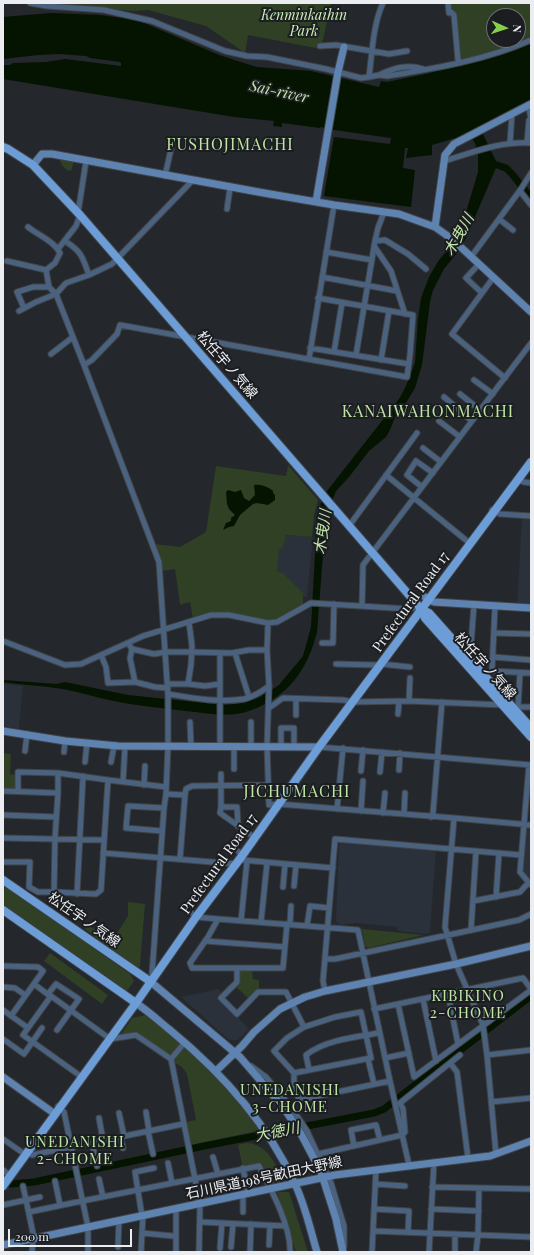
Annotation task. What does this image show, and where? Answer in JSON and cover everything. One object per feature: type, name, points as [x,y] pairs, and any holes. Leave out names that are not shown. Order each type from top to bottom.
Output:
[{"type":"main road","name":"松任宇ノ気線","points":[[3,147],[33,165],[79,214],[420,608],[429,613],[503,705],[531,737]]},
{"type":"main road","name":"Prefectural Road 17","points":[[243,856],[252,835],[516,479],[531,456]]},
{"type":"main road","name":"Prefectural Road 17","points":[[516,479],[531,462]]},
{"type":"main road","name":"Prefectural Road 17","points":[[427,599],[467,541],[493,510]]},
{"type":"main road","name":"松任宇ノ気線","points":[[468,661],[516,707],[531,728]]},
{"type":"main road","name":"Prefectural Road 17","points":[[3,1186],[25,1152],[134,1002],[194,916],[233,864],[243,856],[276,804]]},
{"type":"main road","name":"松任宇ノ気線","points":[[3,880],[150,978]]},
{"type":"main road","points":[[3,910],[134,1002]]},
{"type":"main road","name":"Prefectural Road 17","points":[[56,1110],[79,1075],[108,1038]]},
{"type":"main road","name":"Prefectural Road 17","points":[[5,1175],[25,1152]]},
{"type":"street","points":[[30,3],[47,6],[104,10],[152,20],[224,51],[267,58],[361,78],[378,75],[388,76],[460,62],[498,52],[531,40]]},
{"type":"street","points":[[369,77],[377,21],[383,3]]},
{"type":"street","points":[[448,3],[449,13],[452,12],[454,15],[460,62]]},
{"type":"street","points":[[320,46],[336,45],[389,54],[407,51]]},
{"type":"street","points":[[316,202],[344,47]]},
{"type":"street","points":[[435,227],[445,155],[454,144],[529,105],[531,119],[529,120],[529,143],[510,143],[474,151],[445,161]]},
{"type":"street","points":[[510,143],[512,114]]},
{"type":"street","points":[[165,176],[170,149]]},
{"type":"street","points":[[33,165],[42,154],[52,154],[230,188],[399,214],[435,227],[452,240],[531,312]]},
{"type":"street","points":[[58,249],[76,226],[86,161]]},
{"type":"street","points":[[471,257],[522,188],[531,173]]},
{"type":"street","points":[[19,311],[56,294],[66,283],[89,275],[112,264],[192,181]]},
{"type":"street","points":[[227,209],[230,188]]},
{"type":"street","points":[[522,188],[531,205]]},
{"type":"street","points":[[308,359],[334,205]]},
{"type":"street","points":[[356,355],[375,243],[378,228],[384,212]]},
{"type":"street","points":[[499,219],[513,230]]},
{"type":"street","points":[[28,228],[58,249],[60,253],[55,263],[46,270]]},
{"type":"street","points":[[375,243],[385,240],[408,254],[426,269]]},
{"type":"street","points":[[64,241],[81,254],[89,275]]},
{"type":"street","points":[[375,243],[391,271],[405,314]]},
{"type":"street","points":[[326,252],[372,260]]},
{"type":"street","points":[[7,261],[46,270]]},
{"type":"street","points":[[478,264],[466,278],[482,293]]},
{"type":"street","points":[[46,270],[49,287],[56,294],[159,562],[166,652],[168,746],[166,794],[150,978],[235,1052],[277,1098],[304,1132],[318,1154],[326,1177],[344,1252]]},
{"type":"street","points":[[322,277],[398,291]]},
{"type":"street","points":[[494,278],[452,334],[505,378]]},
{"type":"street","points":[[24,308],[17,292],[33,287],[49,287]]},
{"type":"street","points":[[84,364],[92,360],[117,334],[120,325],[406,377],[409,364],[413,315],[318,298]]},
{"type":"street","points":[[334,352],[342,303]]},
{"type":"street","points":[[381,360],[389,311]]},
{"type":"street","points":[[51,354],[73,337]]},
{"type":"street","points":[[362,606],[363,565],[531,343]]},
{"type":"street","points":[[310,348],[409,364]]},
{"type":"street","points":[[474,380],[493,394]]},
{"type":"street","points":[[460,394],[480,410]]},
{"type":"street","points":[[444,397],[472,421]]},
{"type":"street","points":[[439,421],[460,437]]},
{"type":"street","points":[[349,526],[417,433]]},
{"type":"street","points":[[423,448],[441,462]]},
{"type":"street","points":[[422,486],[407,475],[416,461],[433,473]]},
{"type":"street","points":[[386,475],[467,541]]},
{"type":"street","points":[[516,479],[531,483]]},
{"type":"street","points":[[493,510],[500,514],[531,516]]},
{"type":"street","points":[[427,599],[531,608]]},
{"type":"street","points":[[3,641],[65,665],[81,664],[128,642],[164,629],[211,615],[229,615],[268,623],[277,622],[311,603],[409,609],[420,608]]},
{"type":"street","points":[[322,644],[333,643],[334,604]]},
{"type":"street","points":[[468,661],[474,604]]},
{"type":"street","points":[[495,606],[492,671],[531,673]]},
{"type":"street","points":[[188,684],[192,652],[189,622]]},
{"type":"street","points":[[268,623],[268,805],[276,804],[531,825]]},
{"type":"street","points":[[494,633],[531,634]]},
{"type":"street","points":[[128,642],[132,649],[130,658],[136,682]]},
{"type":"street","points":[[132,649],[154,654],[166,652],[235,653],[249,650],[267,650]]},
{"type":"street","points":[[220,653],[220,746]]},
{"type":"street","points":[[235,653],[249,697]]},
{"type":"street","points":[[101,655],[106,667],[108,683],[136,682],[155,687],[188,684],[205,686],[220,684]]},
{"type":"street","points":[[493,657],[531,660]]},
{"type":"street","points":[[336,664],[410,666]]},
{"type":"street","points":[[516,707],[520,673]]},
{"type":"street","points":[[408,701],[410,678]]},
{"type":"street","points":[[168,695],[220,700],[244,699],[258,694],[269,686]]},
{"type":"street","points":[[269,708],[283,698],[351,701],[442,702],[531,707]]},
{"type":"street","points":[[296,699],[296,715]]},
{"type":"street","points":[[398,714],[399,701]]},
{"type":"street","points":[[431,817],[442,702]]},
{"type":"street","points":[[190,722],[191,746]]},
{"type":"street","points":[[251,722],[252,746]]},
{"type":"street","points":[[282,746],[281,728],[294,728],[294,746]]},
{"type":"street","points":[[3,730],[66,741],[114,746],[317,746],[530,765],[523,824],[520,872],[530,883],[520,892],[473,901]]},
{"type":"street","points":[[25,751],[27,734]]},
{"type":"street","points":[[64,752],[66,741]]},
{"type":"street","points":[[85,762],[87,743]]},
{"type":"street","points":[[111,762],[114,746]]},
{"type":"street","points":[[123,782],[125,746]]},
{"type":"street","points":[[234,746],[234,770]]},
{"type":"street","points":[[337,809],[343,748]]},
{"type":"street","points":[[361,771],[363,750]]},
{"type":"street","points":[[380,772],[382,752]]},
{"type":"street","points":[[399,770],[400,753]]},
{"type":"street","points":[[144,785],[145,766]]},
{"type":"street","points":[[18,791],[18,772],[58,773],[166,787]]},
{"type":"street","points":[[54,892],[58,773]]},
{"type":"street","points":[[221,774],[220,813],[252,835]]},
{"type":"street","points":[[77,894],[83,776]]},
{"type":"street","points":[[3,862],[30,862],[29,887],[38,892],[96,894],[101,890],[108,780]]},
{"type":"street","points":[[361,811],[363,782]]},
{"type":"street","points":[[180,859],[186,789],[192,786],[268,785]]},
{"type":"street","points":[[3,791],[58,792]]},
{"type":"street","points":[[383,813],[385,793]]},
{"type":"street","points":[[404,814],[405,793]]},
{"type":"street","points":[[166,794],[185,795]]},
{"type":"street","points":[[162,831],[126,828],[128,806],[164,808]]},
{"type":"street","points":[[221,807],[237,807],[238,826]]},
{"type":"street","points":[[3,815],[56,817]]},
{"type":"street","points":[[454,818],[445,928],[456,964],[484,1026],[496,1154]]},
{"type":"street","points":[[3,838],[104,840]]},
{"type":"street","points":[[325,991],[323,981],[335,839],[521,855]]},
{"type":"street","points":[[471,930],[476,851]]},
{"type":"street","points":[[103,853],[233,864]]},
{"type":"street","points":[[496,896],[499,853]]},
{"type":"street","points":[[241,921],[243,856],[267,863],[333,868]]},
{"type":"street","points":[[261,922],[267,863]]},
{"type":"street","points":[[283,887],[285,864]]},
{"type":"street","points":[[294,886],[296,865]]},
{"type":"street","points":[[218,919],[190,963],[192,968],[283,968],[291,906]]},
{"type":"street","points":[[307,926],[310,906],[330,908]]},
{"type":"street","points":[[325,958],[335,959],[519,920],[531,914]]},
{"type":"street","points":[[194,916],[358,930],[379,1033],[409,1165]]},
{"type":"street","points":[[205,940],[285,947]]},
{"type":"street","points":[[216,1071],[254,1032],[280,1009],[305,997],[325,991],[456,964],[531,946]]},
{"type":"street","points":[[3,966],[38,967],[43,971],[11,1016]]},
{"type":"street","points":[[237,968],[237,982],[221,998],[237,1014],[258,992],[286,992],[304,1027]]},
{"type":"street","points":[[374,1009],[468,989],[523,978],[531,989],[484,1026],[414,1077],[398,1004]]},
{"type":"street","points":[[34,984],[108,1038],[136,1035],[171,1059],[200,1204],[200,1252]]},
{"type":"street","points":[[57,1030],[79,999],[56,984],[23,1035],[79,1075]]},
{"type":"street","points":[[3,987],[15,988],[25,995]]},
{"type":"street","points":[[448,994],[458,1044]]},
{"type":"street","points":[[423,999],[436,1061]]},
{"type":"street","points":[[134,1002],[185,1042],[216,1071],[241,1098],[264,1129],[295,1184],[309,1223],[316,1252]]},
{"type":"street","points":[[3,1010],[28,1028]]},
{"type":"street","points":[[294,1073],[371,1058],[361,1012],[335,1017],[304,1027],[287,1038],[274,1051],[294,1073],[294,1082],[299,1100]]},
{"type":"street","points":[[3,1039],[24,1054],[42,1028]]},
{"type":"street","points":[[309,1070],[306,1055],[311,1051],[334,1042],[379,1033]]},
{"type":"street","points":[[171,1059],[185,1042]]},
{"type":"street","points":[[486,1055],[531,1050]]},
{"type":"street","points":[[385,1058],[409,1052]]},
{"type":"street","points":[[318,1154],[402,1135],[405,1132],[403,1109],[400,1103],[460,1055]]},
{"type":"street","points":[[368,1059],[374,1084]]},
{"type":"street","points":[[450,1063],[457,1072],[468,1158]]},
{"type":"street","points":[[247,1064],[266,1077],[291,1107],[298,1124]]},
{"type":"street","points":[[3,1077],[56,1110],[64,1112],[88,1227],[88,1252]]},
{"type":"street","points":[[291,1107],[299,1100],[390,1082]]},
{"type":"street","points":[[491,1102],[531,1098]]},
{"type":"street","points":[[146,1112],[153,1154]]},
{"type":"street","points":[[119,1113],[122,1148]]},
{"type":"street","points":[[99,1118],[103,1140]]},
{"type":"street","points":[[3,1139],[32,1155],[183,1124]]},
{"type":"street","points":[[354,1146],[351,1130],[376,1125],[380,1140]]},
{"type":"street","points":[[304,1132],[326,1177]]},
{"type":"street","name":"石川県道198号畝田大野線","points":[[3,1245],[326,1177],[496,1154],[531,1142]]},
{"type":"street","points":[[92,1143],[97,1166]]},
{"type":"street","points":[[213,1157],[218,1174]]},
{"type":"street","points":[[429,1252],[434,1162]]},
{"type":"street","points":[[168,1163],[172,1183]]},
{"type":"street","points":[[29,1212],[82,1200],[259,1166],[271,1188],[286,1226],[290,1252]]},
{"type":"street","points":[[141,1252],[142,1215],[135,1172],[154,1168]]},
{"type":"street","points":[[243,1168],[245,1194],[243,1212]]},
{"type":"street","points":[[372,1252],[376,1170]]},
{"type":"street","points":[[99,1179],[103,1196]]},
{"type":"street","points":[[55,1181],[60,1205]]},
{"type":"street","points":[[375,1184],[405,1186]]},
{"type":"street","points":[[23,1186],[34,1238],[32,1252]]},
{"type":"street","points":[[432,1187],[531,1189]]},
{"type":"street","points":[[476,1252],[478,1235],[479,1188]]},
{"type":"street","points":[[3,1205],[40,1197]]},
{"type":"street","points":[[176,1209],[176,1252]]},
{"type":"street","points":[[374,1209],[409,1211],[408,1232]]},
{"type":"street","points":[[431,1209],[479,1211]]},
{"type":"street","points":[[118,1248],[119,1220]]},
{"type":"street","points":[[200,1222],[286,1226]]},
{"type":"street","points":[[220,1248],[222,1223]]},
{"type":"street","points":[[231,1248],[233,1224]]},
{"type":"street","points":[[250,1252],[251,1224]]},
{"type":"street","points":[[269,1245],[270,1225]]},
{"type":"street","points":[[373,1231],[531,1237]]},
{"type":"street","points":[[142,1233],[173,1236]]},
{"type":"street","points":[[455,1252],[456,1234]]},
{"type":"shaded area","points":[[522,517],[531,518],[531,605],[517,605]]},
{"type":"shaded area","points":[[285,535],[313,537],[307,597],[303,596],[303,593],[276,572],[279,550]]},
{"type":"shaded area","points":[[3,684],[23,686],[19,729],[3,726]]},
{"type":"shaded area","points":[[527,827],[531,827],[531,882],[523,873]]},
{"type":"shaded area","points":[[339,842],[436,850],[430,932],[427,934],[398,931],[397,927],[357,923],[340,925],[336,921]]},
{"type":"shaded area","points":[[218,989],[222,993],[219,998],[249,1029],[238,1040],[229,1040],[181,997]]},
{"type":"green space","name":"Kenminkaihin Park","points":[[38,3],[331,3],[321,49],[248,35],[245,53],[206,26],[148,10],[133,11]]},
{"type":"green space","points":[[448,3],[531,3],[530,36],[526,38],[526,8],[486,8],[486,48],[502,48],[460,60],[456,13]]},
{"type":"green space","points":[[59,158],[74,161],[71,171],[63,166]]},
{"type":"green space","points":[[288,465],[318,500],[314,515],[312,537],[286,535],[283,547],[279,550],[277,572],[283,573],[303,593],[303,605],[277,620],[262,622],[230,613],[193,619],[190,602],[180,605],[175,569],[162,571],[154,544],[180,547],[206,532],[216,466],[286,476]]},
{"type":"green space","points":[[3,753],[11,754],[10,774],[17,775],[15,790],[3,790]]},
{"type":"green space","points":[[3,884],[130,974],[134,981],[127,991],[3,905]]},
{"type":"green space","points":[[128,902],[145,904],[140,966],[138,970],[85,929],[88,925],[112,941],[128,916]]},
{"type":"green space","points":[[362,929],[424,935],[368,948],[365,946]]},
{"type":"green space","points":[[50,953],[108,995],[102,1004],[44,961]]},
{"type":"green space","points":[[238,970],[252,970],[253,979],[259,980],[259,989],[249,999],[235,986]]},
{"type":"green space","points":[[146,1015],[182,1044],[172,1055],[170,1056],[138,1032],[120,1036],[132,1018]]},
{"type":"green space","points":[[185,1046],[243,1105],[262,1130],[191,1145],[186,1122],[196,1120],[187,1074],[182,1067],[172,1060]]},
{"type":"green space","points":[[246,1143],[260,1147],[270,1156],[284,1181],[272,1185],[262,1164],[243,1168],[238,1145]]},
{"type":"green space","points":[[277,1192],[289,1192],[308,1252],[296,1252]]},
{"type":"water","points":[[51,13],[100,15],[137,20],[219,55],[257,67],[311,71],[379,87],[381,81],[387,82],[397,80],[481,61],[518,48],[526,48],[526,44],[531,42],[531,101],[480,128],[496,161],[508,166],[511,170],[506,172],[496,168],[465,240],[444,269],[433,290],[430,302],[422,365],[415,388],[395,417],[386,437],[369,451],[336,491],[326,516],[317,632],[308,659],[294,681],[285,690],[263,705],[249,711],[234,714],[218,714],[150,707],[108,700],[63,689],[3,682],[3,680],[57,684],[65,682],[128,695],[224,705],[244,703],[260,697],[279,685],[303,656],[311,627],[317,517],[321,503],[327,491],[399,399],[405,388],[415,363],[421,298],[429,277],[439,260],[451,246],[466,212],[478,172],[478,155],[475,143],[469,134],[432,145],[432,155],[406,158],[408,148],[405,148],[403,168],[415,170],[411,207],[324,196],[334,137],[390,144],[391,138],[320,127],[282,123],[282,127],[273,126],[274,121],[234,117],[3,79],[3,65],[10,65],[13,63],[46,62],[65,59],[121,66],[121,63],[86,56],[59,54],[3,59],[3,17]]},
{"type":"water","points":[[254,485],[262,485],[273,491],[275,500],[268,505],[257,503],[253,504],[240,515],[234,526],[223,530],[226,523],[231,521],[231,518],[235,515],[229,509],[227,504],[226,492],[228,490],[235,492],[241,490],[244,498],[249,501],[255,495]]},
{"type":"waterway","points":[[500,166],[506,168],[512,174],[531,198]]},
{"type":"waterway","name":"大徳川","points":[[11,1184],[34,1182],[204,1146],[374,1113],[384,1109],[531,996]]},
{"type":"district","name":"FUSHOJIMACHI","points":[[230,145]]},
{"type":"district","name":"KANAIWAHONMACHI","points":[[428,412]]},
{"type":"district","name":"JICHUMACHI","points":[[297,792]]},
{"type":"district","name":"KIBIKINO 2-CHOME","points":[[468,1004]]},
{"type":"district","name":"UNEDANISHI 3-CHOME","points":[[290,1098]]},
{"type":"district","name":"UNEDANISHI 2-CHOME","points":[[75,1150]]},
{"type":"water label","name":"Sai-river","points":[[279,92]]},
{"type":"water label","name":"木曳川","points":[[459,235]]},
{"type":"water label","name":"木曳川","points":[[323,532]]}]
